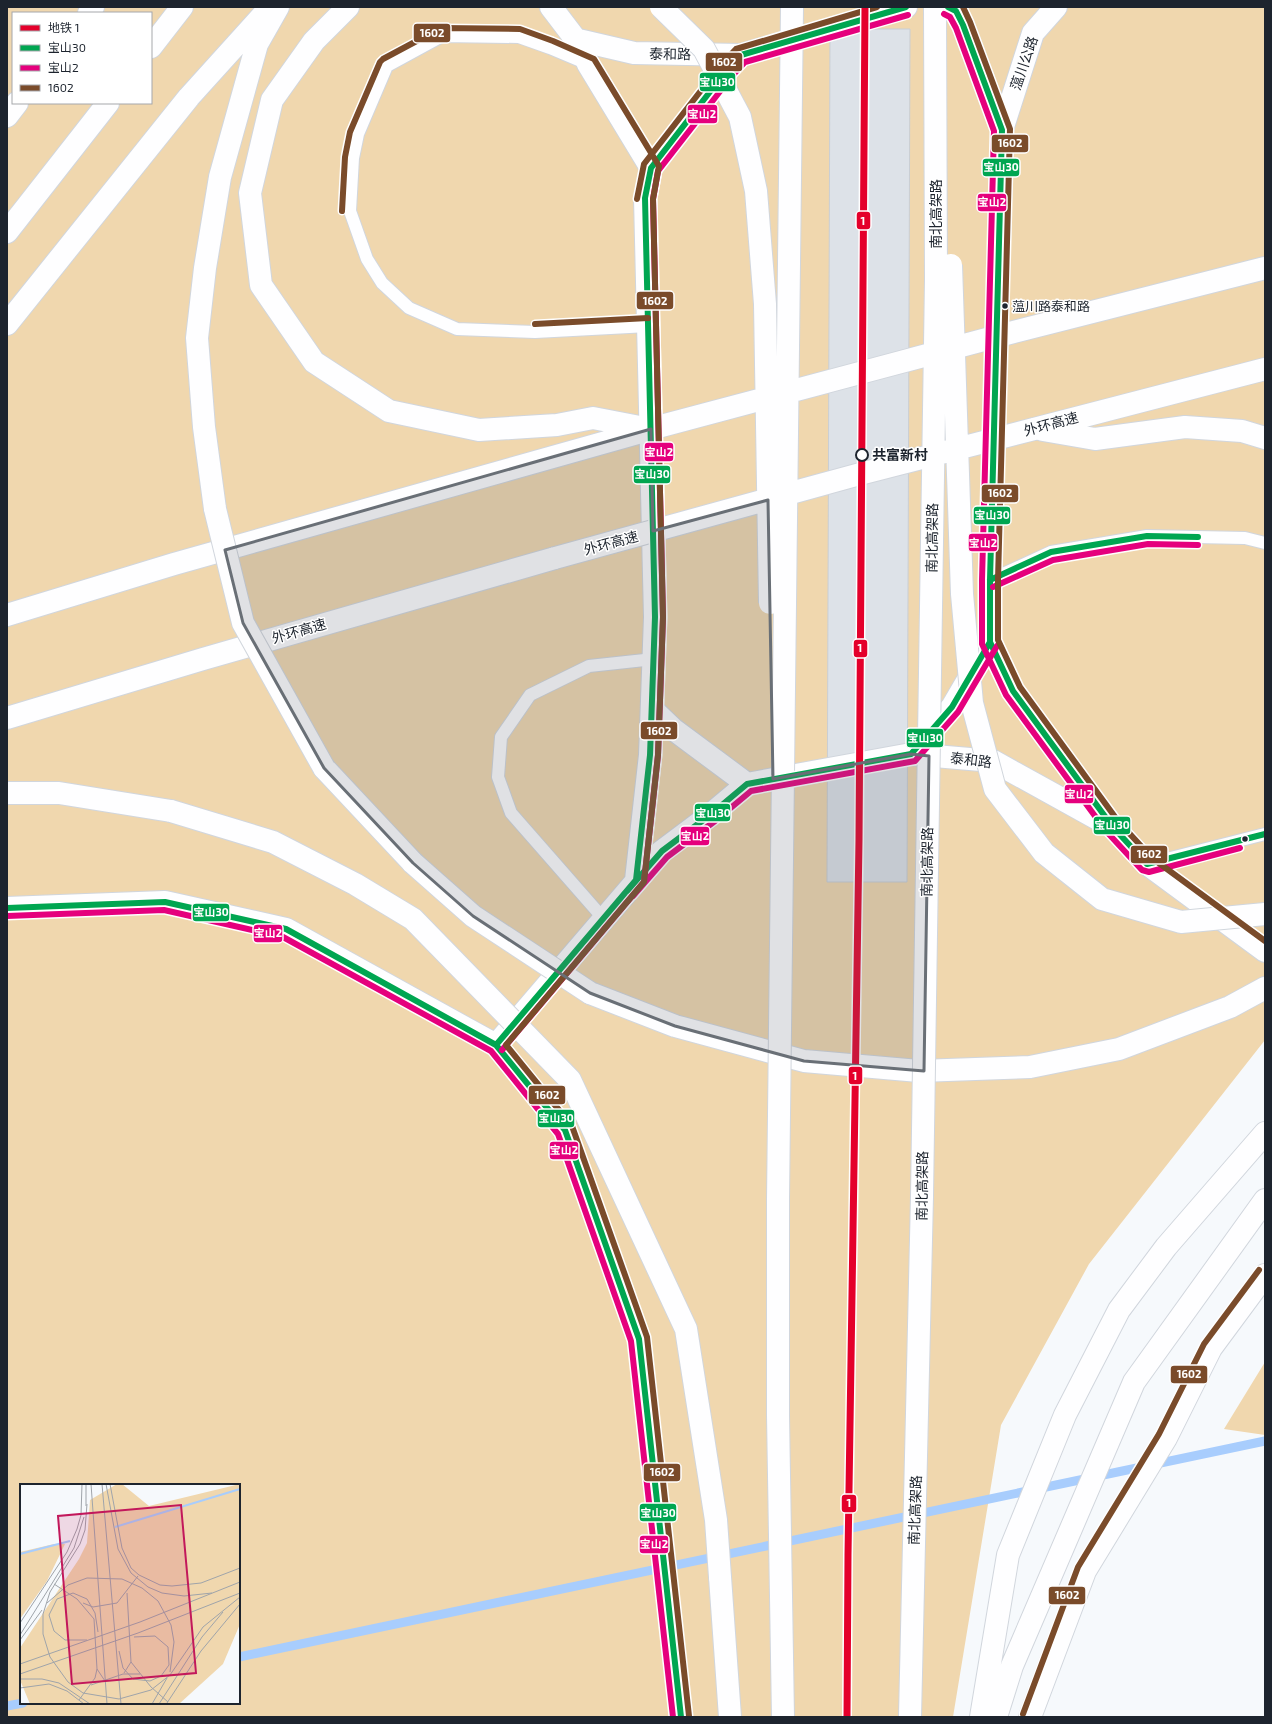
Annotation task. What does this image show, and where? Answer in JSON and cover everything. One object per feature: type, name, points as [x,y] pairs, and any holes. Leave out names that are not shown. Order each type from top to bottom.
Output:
[{"type":"main road","points":[[152,47],[182,7]]},
{"type":"main road","points":[[7,324],[189,97],[271,7]]},
{"type":"main road","points":[[278,7],[257,44],[220,177],[205,268],[197,338],[204,427],[214,509],[243,623],[324,768],[412,862],[473,916],[590,993],[675,1026],[804,1061],[919,1071],[1038,1066],[1119,1049],[1230,1007],[1265,988]]},
{"type":"main road","points":[[348,7],[314,41],[272,100],[250,193],[261,285],[314,362],[389,411],[479,430],[557,425],[593,418],[650,429]]},
{"type":"main road","points":[[551,7],[580,45],[588,64],[651,168]]},
{"type":"main road","points":[[662,7],[704,49],[740,117],[756,191],[765,304],[779,1121]]},
{"type":"main road","points":[[783,1717],[778,1415],[779,1121],[792,7]]},
{"type":"main road","name":"泰和路","points":[[574,39],[634,54],[741,55],[906,7]]},
{"type":"main road","name":"南北高架路","points":[[910,1717],[919,1359],[936,280],[935,7]]},
{"type":"main road","points":[[941,7],[962,594],[972,703],[995,789],[1044,853],[1102,899],[1181,922],[1265,914]]},
{"type":"main road","points":[[948,7],[956,11],[963,25],[1002,130]]},
{"type":"main road","name":"蕰川公路","points":[[1056,7],[1033,33],[1002,130],[990,580],[990,642],[1013,691],[1112,826],[1147,864],[1265,950]]},
{"type":"main road","points":[[496,1045],[636,880],[650,755],[655,617],[645,198],[651,168],[726,70],[741,55]]},
{"type":"main road","points":[[7,116],[17,104]]},
{"type":"main road","points":[[7,232],[107,104]]},
{"type":"main road","points":[[7,615],[174,564],[650,429],[834,379],[1132,301],[1265,268]]},
{"type":"main road","name":"外环高速","points":[[7,718],[203,659],[555,558],[852,476],[1265,369]]},
{"type":"main road","points":[[1034,429],[1095,439],[1130,433],[1185,427],[1242,431],[1265,438]]},
{"type":"main road","points":[[911,754],[952,707],[990,642]]},
{"type":"main road","points":[[652,709],[673,729],[747,784]]},
{"type":"main road","name":"泰和路","points":[[636,880],[662,851],[710,815],[747,784],[911,754],[993,761],[1112,826]]},
{"type":"main road","points":[[7,793],[59,793],[171,811],[273,842],[355,884],[413,919],[570,1080],[686,1329],[716,1520],[730,1717]]},
{"type":"main road","points":[[7,908],[165,902],[286,929],[496,1045],[565,1130],[639,1339],[681,1717]]},
{"type":"main road","points":[[981,1717],[1008,1555],[1065,1415],[1119,1310],[1166,1247],[1265,1133]]},
{"type":"main road","points":[[996,1717],[1012,1666],[1134,1382],[1265,1200]]},
{"type":"main road","points":[[1030,1717],[1085,1571],[1162,1444],[1211,1348],[1265,1275]]},
{"type":"lane","points":[[588,64],[519,37],[442,36],[387,66],[358,134],[353,158],[350,211],[367,259],[382,283],[409,308],[457,329],[535,332],[648,326]]},
{"type":"lane","points":[[990,580],[1051,552],[1147,536],[1245,538],[1265,543]]},
{"type":"lane","points":[[604,918],[511,813],[498,777],[501,737],[530,695],[589,666],[654,659]]},
{"type":"lane","points":[[1147,864],[1265,834]]},
{"type":"highlighted area","points":[[651,429],[653,531],[768,500],[773,779],[911,754],[929,756],[924,1071],[804,1061],[675,1026],[590,993],[473,916],[413,863],[324,768],[243,623],[225,550]]},
{"type":"shaded area","points":[[7,7],[1265,7],[1265,1040],[1089,1264],[1001,1425],[953,1717],[7,1717]]},
{"type":"shaded area","points":[[1265,1362],[1265,1435],[1224,1429]]},
{"type":"building","name":"共富新村","points":[[830,29],[910,29],[907,882],[827,882]]},
{"type":"waterway","points":[[240,1657],[1265,1441]]},
{"type":"waterway","points":[[7,1706],[20,1704]]},
{"type":"metro line","name":"1","points":[[847,1717],[848,1555],[859,840],[865,7]]},
{"type":"transit line","name":"1602","points":[[637,199],[644,164],[720,66],[736,49],[877,7]]},
{"type":"transit line","name":"宝山30","points":[[496,1045],[636,880],[650,755],[655,617],[645,198],[651,168],[726,71],[741,55],[906,7]]},
{"type":"transit line","name":"宝山30","points":[[948,7],[956,11],[963,25],[1002,130],[990,580],[990,642],[1013,691],[1112,826],[1147,864],[1265,834]]},
{"type":"transit line","name":"1602","points":[[963,7],[1010,129],[998,580],[998,640],[1020,687],[1118,821],[1152,858],[1265,941]]},
{"type":"transit line","name":"宝山2","points":[[944,14],[950,17],[956,28],[994,131],[982,580],[982,644],[1006,695],[1106,831],[1142,870],[1149,872],[1240,848]]},
{"type":"transit line","name":"宝山2","points":[[502,1050],[644,882],[658,755],[663,617],[653,199],[658,171],[732,76],[745,62],[908,15]]},
{"type":"transit line","name":"1602","points":[[342,211],[345,157],[350,132],[380,62],[441,28],[520,29],[553,41],[594,59],[659,166],[653,199],[663,617],[658,755],[644,882],[506,1045],[572,1126],[647,1337],[689,1716]]},
{"type":"transit line","name":"1602","points":[[535,324],[648,318]]},
{"type":"transit line","name":"宝山30","points":[[990,580],[1051,552],[1147,536],[1198,537]]},
{"type":"transit line","name":"宝山2","points":[[993,587],[1053,560],[1148,544],[1198,545]]},
{"type":"transit line","name":"宝山30","points":[[627,891],[662,851],[710,815],[747,784],[911,754],[952,707],[990,642]]},
{"type":"transit line","name":"宝山2","points":[[633,896],[667,857],[715,821],[751,791],[915,761],[958,712],[997,646]]},
{"type":"transit line","name":"宝山30","points":[[7,908],[165,902],[286,929],[496,1045],[565,1130],[639,1339],[681,1717]]},
{"type":"transit line","name":"宝山2","points":[[7,916],[164,910],[283,937],[491,1051],[558,1134],[631,1341],[673,1717]]},
{"type":"transit line","name":"1602","points":[[1023,1714],[1078,1567],[1159,1434],[1204,1344],[1259,1270]]},
{"type":"place","name":"蕰川路泰和路","points":[[1005,306]]},
{"type":"place","name":"共富新村","points":[[862,455]]}]
